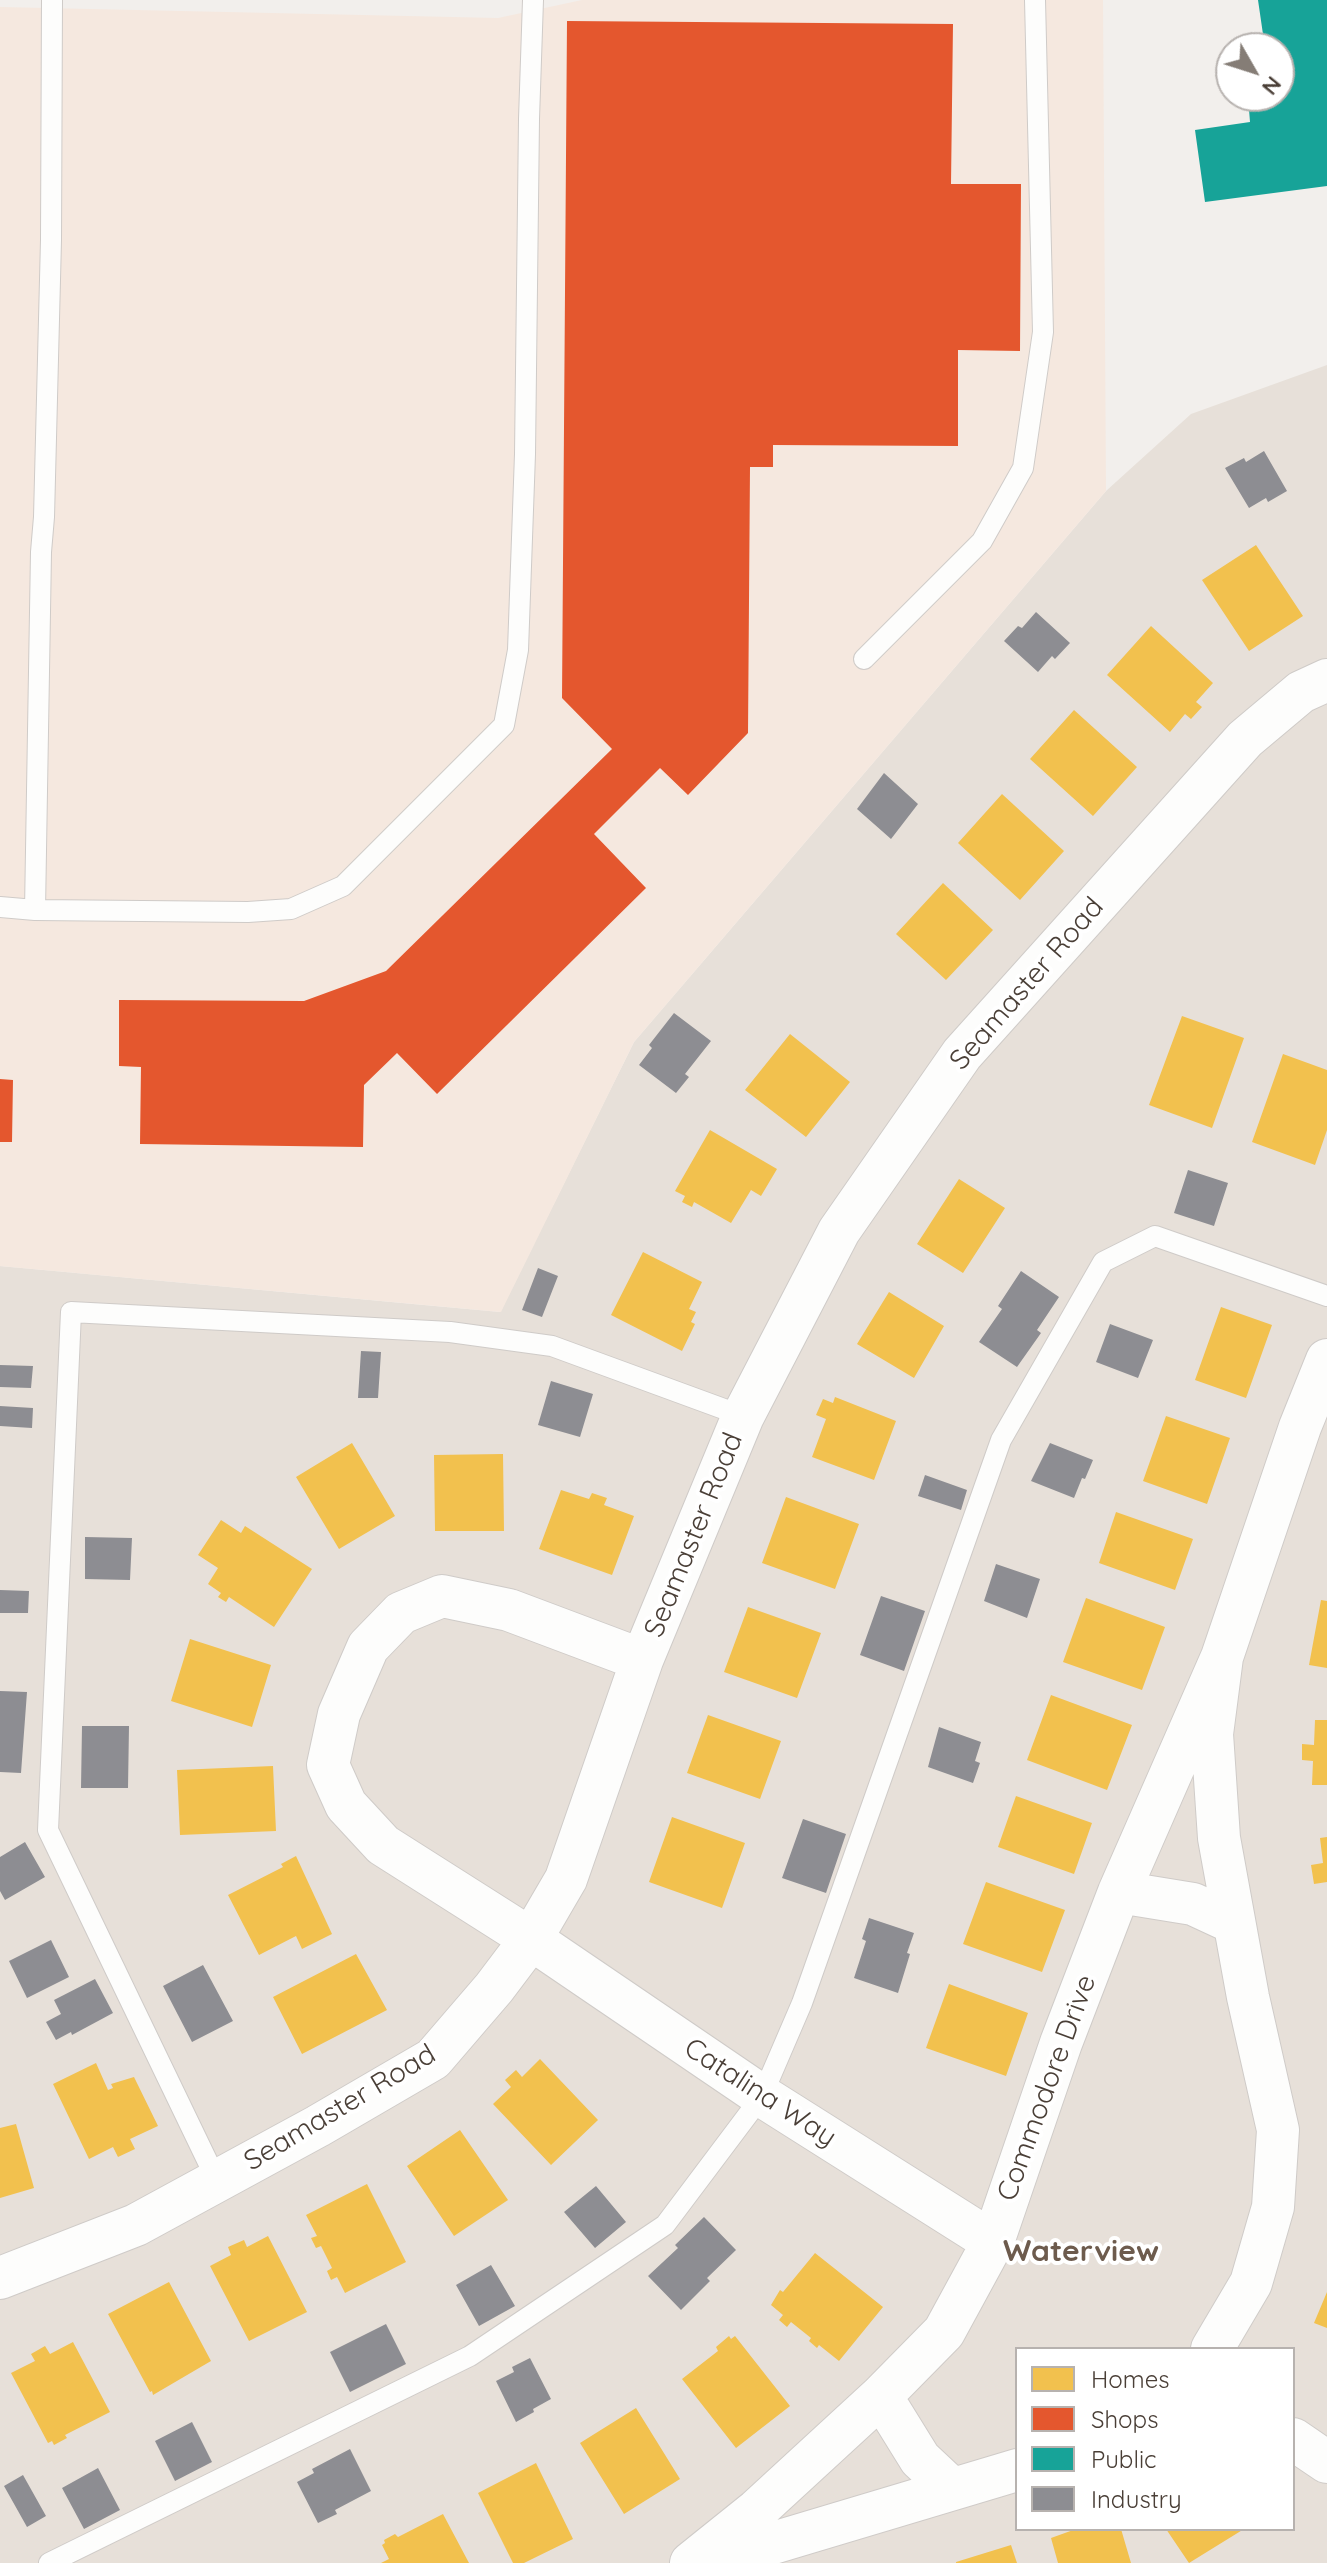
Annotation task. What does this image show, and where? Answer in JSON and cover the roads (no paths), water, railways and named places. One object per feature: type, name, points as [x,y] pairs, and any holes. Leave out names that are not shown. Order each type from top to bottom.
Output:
[{"type":"street","name":"Seamaster Road","points":[[0,2278],[136,2225],[433,2059],[531,1939],[566,1879],[642,1660],[743,1416],[839,1231],[962,1054],[1245,739],[1301,692],[1327,680]]},
{"type":"street","name":"Commodore Drive","points":[[691,2563],[757,2510],[881,2396],[944,2332],[993,2242],[1061,2043],[1119,1892],[1222,1657],[1300,1427],[1327,1360]]},
{"type":"street","name":"Catalina Way","points":[[642,1660],[509,1610],[442,1596],[401,1613],[368,1647],[339,1714],[328,1765],[346,1805],[383,1845],[531,1939],[762,2096],[993,2242]]},
{"type":"street","name":"Commodore Drive","points":[[1213,2347],[1251,2283],[1273,2207],[1278,2130],[1219,1838],[1212,1734],[1222,1657]]},
{"type":"street","points":[[1119,1892],[1193,1904],[1234,1923]]},
{"type":"street","points":[[881,2396],[920,2459],[952,2489]]},
{"type":"street","points":[[1295,2440],[1327,2462]]},
{"type":"street","points":[[706,2563],[1015,2471]]},
{"type":"lane","points":[[35,910],[51,240],[52,0]]},
{"type":"lane","points":[[0,907],[248,912],[291,909],[343,886],[504,725],[518,650],[525,454],[533,0]]},
{"type":"lane","points":[[864,659],[982,541],[1023,468],[1043,332],[1035,0]]},
{"type":"lane","points":[[49,2563],[470,2356],[665,2225],[762,2096],[802,2003],[1001,1440],[1103,1262],[1155,1236],[1327,1296]]},
{"type":"lane","points":[[217,2181],[48,1830],[71,1312],[450,1332],[552,1346],[743,1416]]},
{"type":"district","name":"Waterview","points":[[1081,2252]]}]
